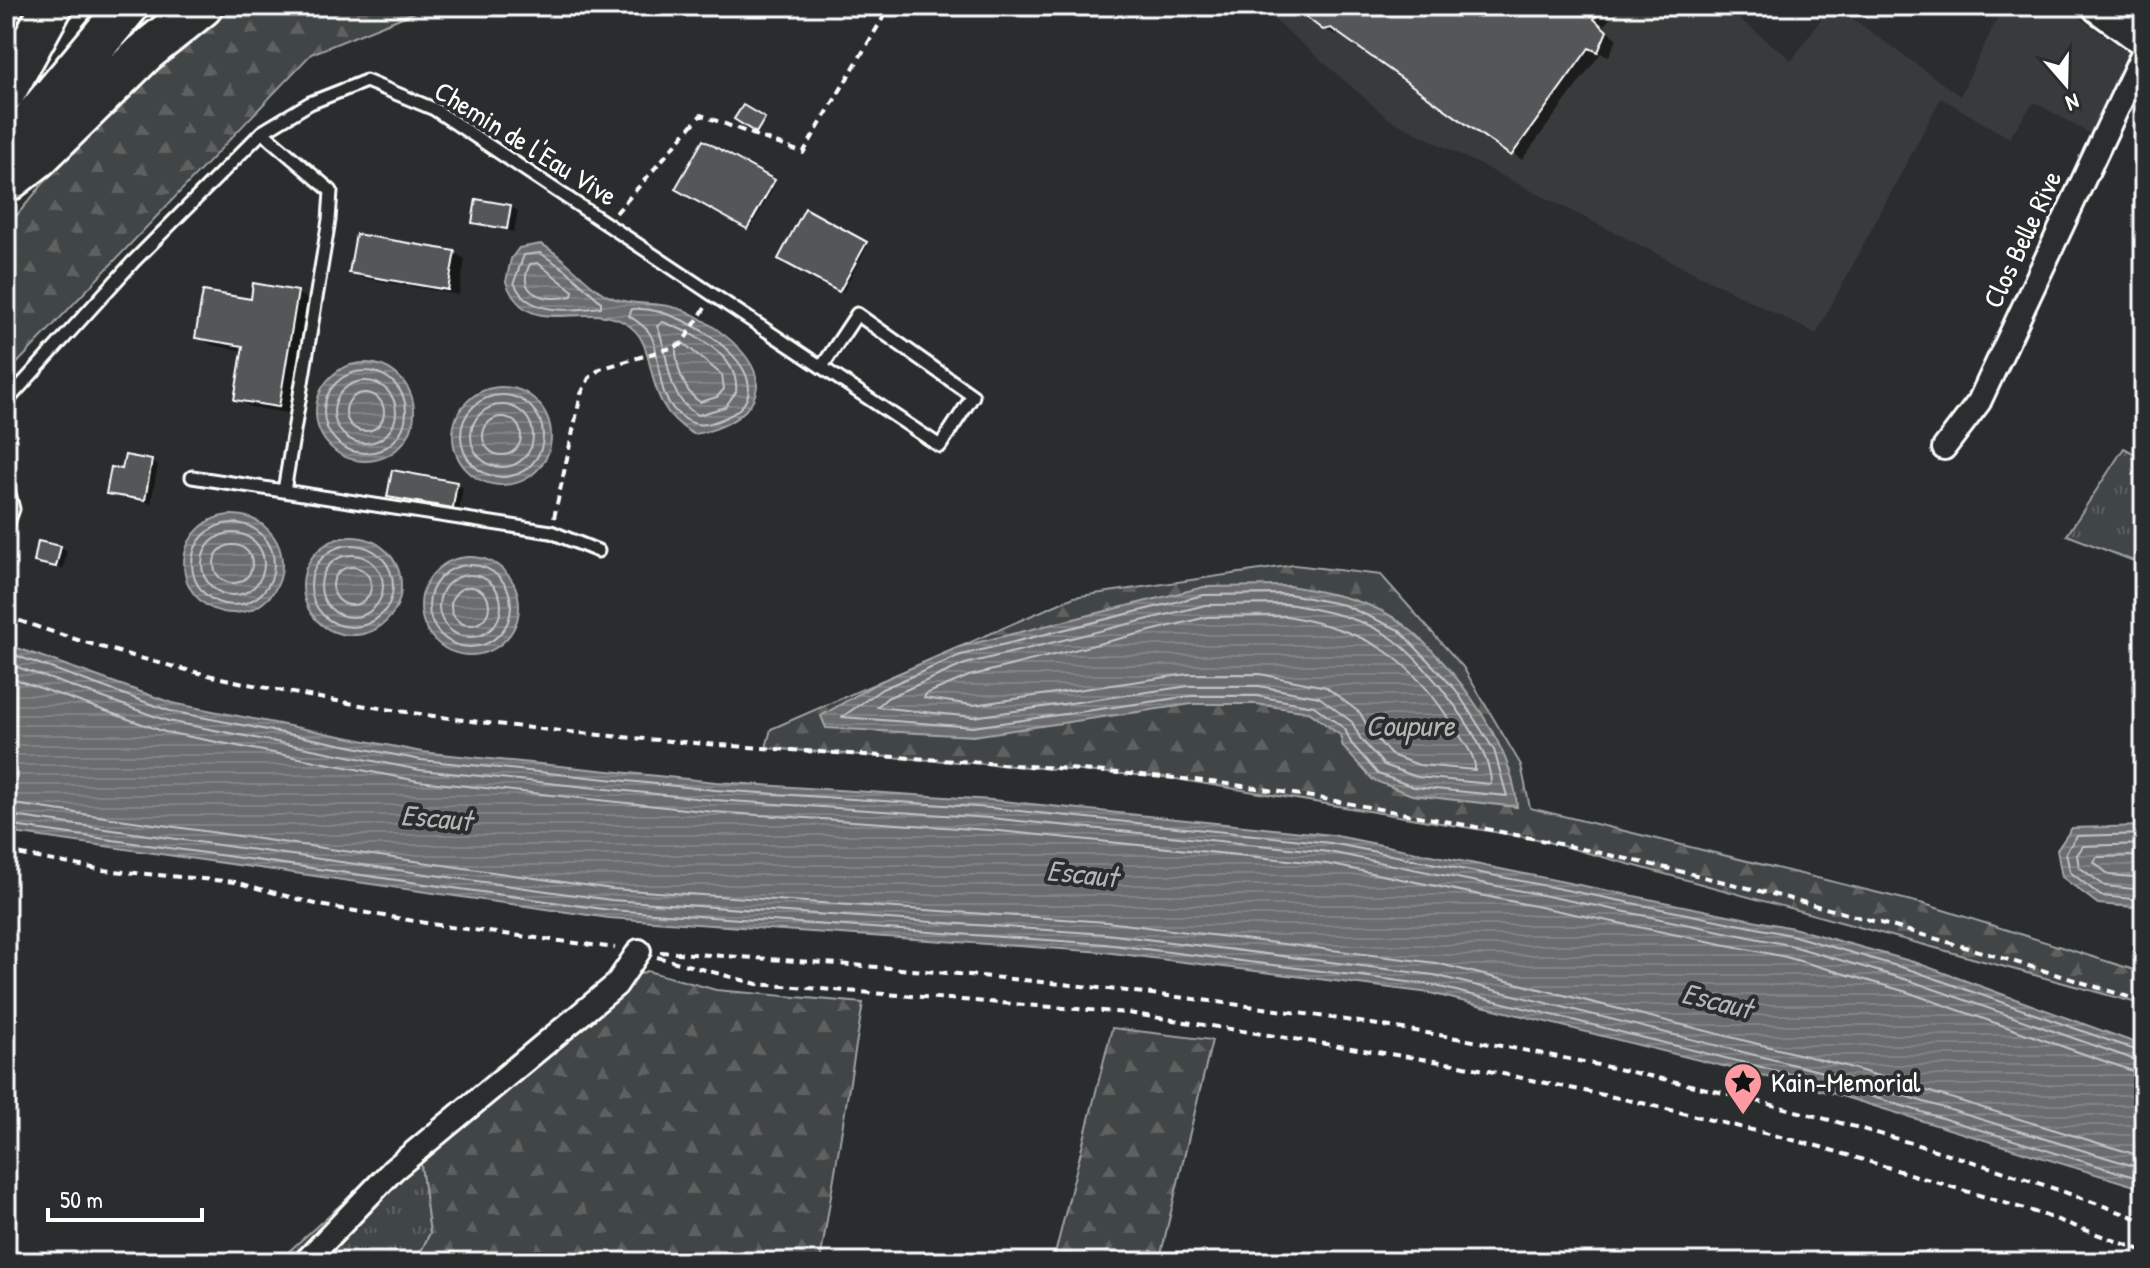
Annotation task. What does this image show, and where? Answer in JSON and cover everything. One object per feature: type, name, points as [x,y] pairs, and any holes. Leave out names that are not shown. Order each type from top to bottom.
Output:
[{"type":"highway","points":[[6,90],[52,6]]},
{"type":"highway","points":[[6,163],[17,139],[128,6]]},
{"type":"highway","points":[[6,182],[37,158],[145,52],[202,6]]},
{"type":"main road","points":[[2100,6],[2144,38]]},
{"type":"street","name":"Clos Belle Rive","points":[[1944,448],[1979,402],[2144,51]]},
{"type":"street","points":[[305,1262],[393,1170],[616,985],[639,951]]},
{"type":"lane","name":"Chemin de l'Eau Vive","points":[[6,402],[133,262],[262,132],[310,103],[366,81],[434,109],[823,365],[940,446],[973,396],[857,314],[823,365]]},
{"type":"lane","points":[[262,132],[331,191],[329,220],[284,491]]},
{"type":"lane","points":[[192,477],[551,532],[598,551]]},
{"type":"lane","points":[[6,481],[13,509],[6,528]]},
{"type":"path","points":[[608,222],[701,115],[803,153],[890,6]]},
{"type":"path","points":[[551,532],[581,394],[589,378],[600,369],[681,345],[704,309]]},
{"type":"path","points":[[6,616],[190,670],[374,708],[546,732],[1164,777],[1288,793],[1489,829],[1842,911],[1978,949],[2144,1002]]},
{"type":"path","points":[[6,852],[103,870],[235,882],[319,905],[450,927],[600,946]]},
{"type":"path","points":[[639,951],[958,974],[1153,993],[1421,1031],[1588,1063],[1803,1114],[1991,1168],[2144,1221]]},
{"type":"path","points":[[639,951],[700,972],[757,984],[1128,1013],[1460,1065],[1642,1103],[1821,1147],[2041,1214],[2144,1251]]},
{"type":"shaded area","points":[[1258,6],[1731,6],[1728,10],[1792,60],[1830,6],[1835,6],[1960,96],[2003,6],[2062,6],[2131,54],[2092,135],[2034,102],[2009,138],[1941,98],[1816,334],[1389,119]]},
{"type":"green space","points":[[235,6],[430,6],[311,54],[6,375],[6,228],[68,154],[152,69]]},
{"type":"green space","points":[[2124,448],[2144,459],[2144,565],[2067,535]]},
{"type":"green space","points":[[1294,565],[1381,575],[1463,667],[1521,765],[1530,808],[1924,904],[2144,973],[2144,1005],[1537,839],[1164,777],[766,748],[771,729],[1074,597]]},
{"type":"green space","points":[[647,971],[716,990],[863,1003],[820,1262],[416,1262],[430,1233],[420,1157],[620,982]]},
{"type":"green space","points":[[1112,1028],[1212,1040],[1159,1262],[1053,1262]]},
{"type":"green space","points":[[409,1143],[420,1157],[430,1233],[416,1262],[277,1262]]},
{"type":"water","points":[[541,244],[608,296],[629,302],[673,307],[703,320],[724,334],[742,351],[755,373],[757,387],[746,410],[721,426],[693,434],[675,420],[663,405],[644,345],[637,333],[625,323],[609,317],[542,315],[528,310],[516,300],[506,282],[511,259],[519,248]]},
{"type":"water","points":[[365,363],[384,366],[400,377],[411,393],[414,412],[411,431],[400,447],[384,458],[365,461],[346,458],[330,447],[319,431],[316,412],[319,393],[330,377],[346,366]]},
{"type":"water","points":[[502,387],[521,390],[537,401],[548,417],[551,436],[548,455],[537,471],[521,482],[502,485],[483,482],[467,471],[456,455],[453,436],[456,417],[467,401],[483,390]]},
{"type":"water","points":[[233,515],[252,518],[268,529],[279,545],[282,564],[279,583],[268,599],[252,610],[233,613],[214,610],[198,599],[187,583],[184,564],[187,545],[198,529],[214,518]]},
{"type":"water","points":[[352,537],[371,540],[387,551],[398,567],[401,586],[398,605],[387,621],[371,632],[352,635],[333,632],[317,621],[306,605],[303,586],[306,567],[317,551],[333,540]]},
{"type":"water","points":[[470,557],[489,560],[505,571],[516,587],[519,606],[516,625],[505,641],[489,652],[470,655],[451,652],[435,641],[424,625],[421,606],[424,587],[435,571],[451,560]]},
{"type":"water","name":"Coupure","points":[[1290,586],[1378,609],[1392,616],[1423,641],[1460,683],[1493,732],[1513,783],[1517,807],[1412,795],[1373,780],[1343,747],[1340,735],[1309,712],[1256,704],[1192,704],[973,736],[826,728],[821,716],[879,682],[959,647],[1204,587]]},
{"type":"water","name":"Escaut","points":[[6,644],[172,703],[422,752],[716,782],[992,800],[1332,835],[1793,928],[1917,963],[2144,1046],[2144,1189],[1835,1094],[1430,993],[1104,952],[609,918],[6,832]]},
{"type":"water","points":[[2144,826],[2144,908],[2098,904],[2062,877],[2057,850],[2072,828]]},
{"type":"building","points":[[1311,6],[1604,6],[1594,19],[1607,31],[1598,52],[1589,48],[1511,156],[1331,28],[1323,30],[1306,17]]},
{"type":"building","points":[[743,105],[765,118],[756,133],[734,119]]},
{"type":"building","points":[[703,140],[775,180],[747,229],[675,189]]},
{"type":"building","points":[[476,199],[511,205],[507,229],[472,223]]},
{"type":"building","points":[[805,208],[867,242],[839,292],[778,259]]},
{"type":"building","points":[[356,234],[455,251],[448,290],[349,273]]},
{"type":"building","points":[[253,283],[298,291],[279,407],[234,400],[243,346],[195,338],[203,291],[251,299]]},
{"type":"building","points":[[125,455],[152,460],[145,500],[106,494],[111,467],[122,469]]},
{"type":"building","points":[[392,470],[457,482],[453,508],[387,497]]},
{"type":"building","points":[[38,541],[61,546],[56,567],[34,562]]},
{"type":"place","name":"Kain-Memorial","points":[[1743,1116]]}]
